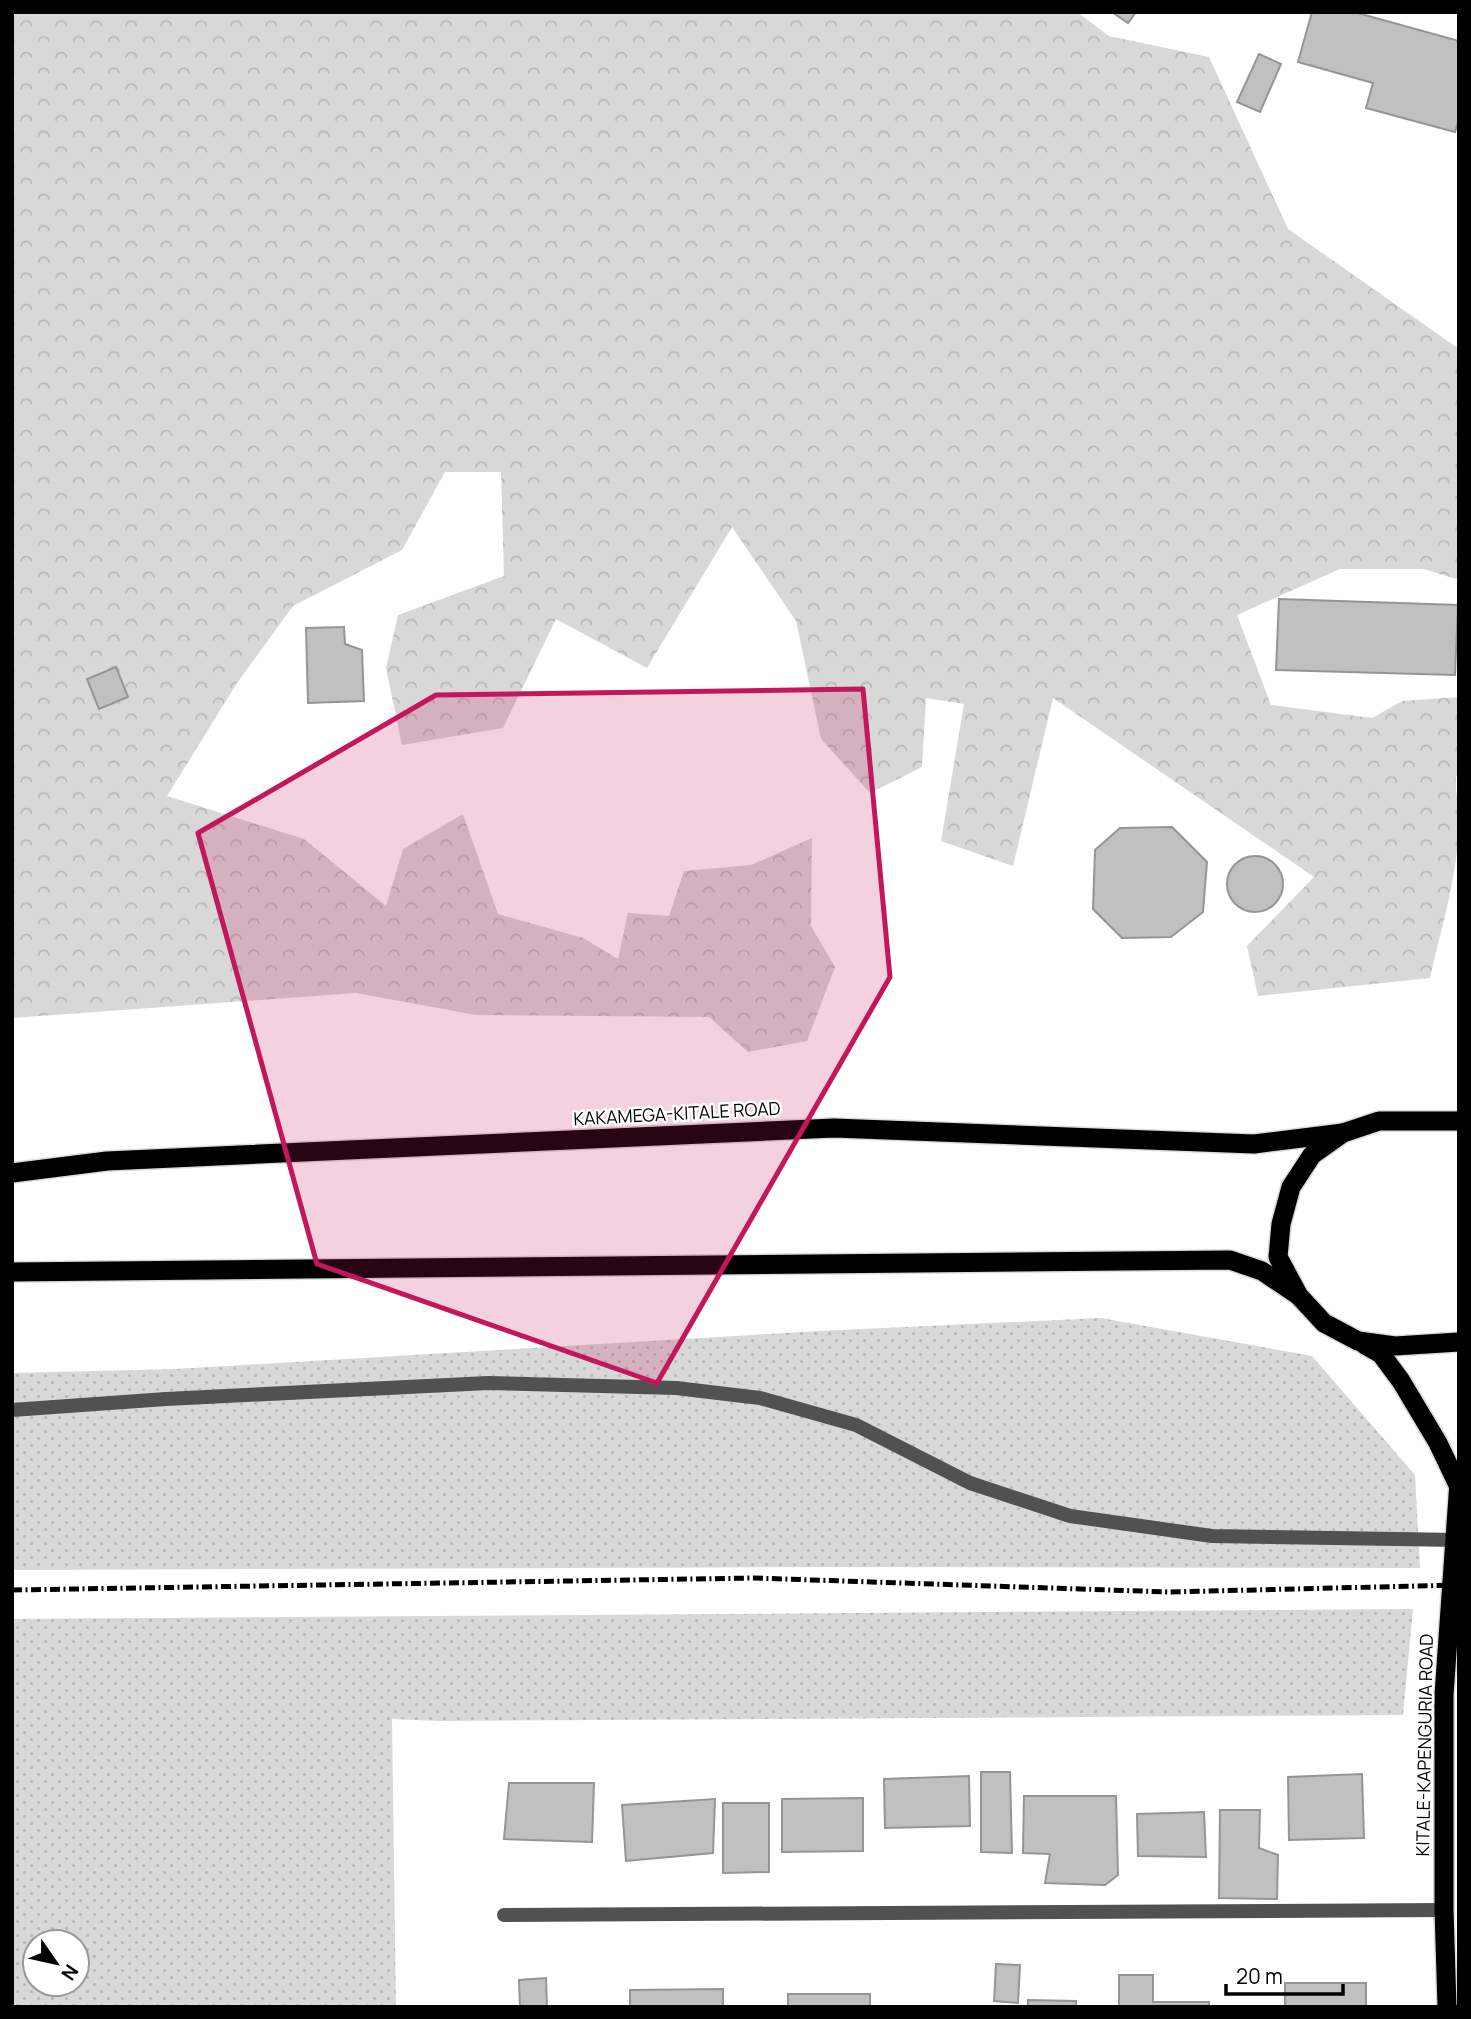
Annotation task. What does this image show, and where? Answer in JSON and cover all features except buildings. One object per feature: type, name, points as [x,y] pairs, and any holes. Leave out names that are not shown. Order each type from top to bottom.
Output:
[{"type":"highway","name":"KAKAMEGA-KITALE ROAD","points":[[12,1173],[107,1161],[834,1128],[1254,1144],[1343,1133],[1379,1121],[1459,1121]]},
{"type":"highway","name":"KAKAMEGA-KITALE ROAD","points":[[1299,1296],[1278,1258],[1281,1224],[1291,1187],[1312,1155],[1343,1133]]},
{"type":"highway","name":"KAKAMEGA-KITALE ROAD","points":[[12,1272],[1230,1259],[1262,1271],[1299,1296],[1324,1323],[1358,1341],[1395,1346],[1459,1342]]},
{"type":"highway","name":"KITALE-KAPENGURIA ROAD","points":[[1358,1341],[1381,1354],[1401,1381],[1458,1484],[1444,1695],[1444,1910],[1450,1995]]},
{"type":"street","points":[[12,1410],[166,1399],[488,1383],[676,1388],[760,1398],[856,1425],[970,1483],[1070,1516],[1212,1536],[1456,1540]]},
{"type":"street","points":[[503,1915],[1444,1910]]},
{"type":"highlighted area","points":[[863,689],[890,977],[657,1383],[317,1264],[198,833],[436,695]]},
{"type":"green space","points":[[12,12],[1077,12],[1109,36],[1209,57],[1288,229],[1459,349],[1459,580],[1424,569],[1340,569],[1237,615],[1271,705],[1372,718],[1402,701],[1459,697],[1459,768],[1456,785],[1459,817],[1456,857],[1430,978],[1258,996],[1247,946],[1314,877],[1053,698],[1013,866],[941,841],[964,704],[926,698],[922,767],[870,793],[821,739],[796,621],[732,527],[647,668],[556,619],[503,728],[402,745],[386,668],[398,615],[504,576],[501,472],[445,472],[402,550],[293,606],[237,683],[167,796],[304,839],[386,906],[403,849],[463,814],[498,914],[583,938],[618,959],[628,913],[669,916],[684,871],[751,865],[812,838],[811,926],[835,967],[807,1041],[748,1052],[709,1017],[476,1015],[356,993],[12,1018]]},
{"type":"green space","points":[[1101,1318],[1312,1356],[1415,1475],[1420,1568],[12,1570],[12,1373],[176,1369],[819,1331]]},
{"type":"green space","points":[[1413,1609],[1403,1715],[440,1721],[392,1719],[396,2007],[12,2007],[12,1619]]},
{"type":"railway","points":[[12,1590],[754,1578],[1169,1592],[1459,1585]]}]
